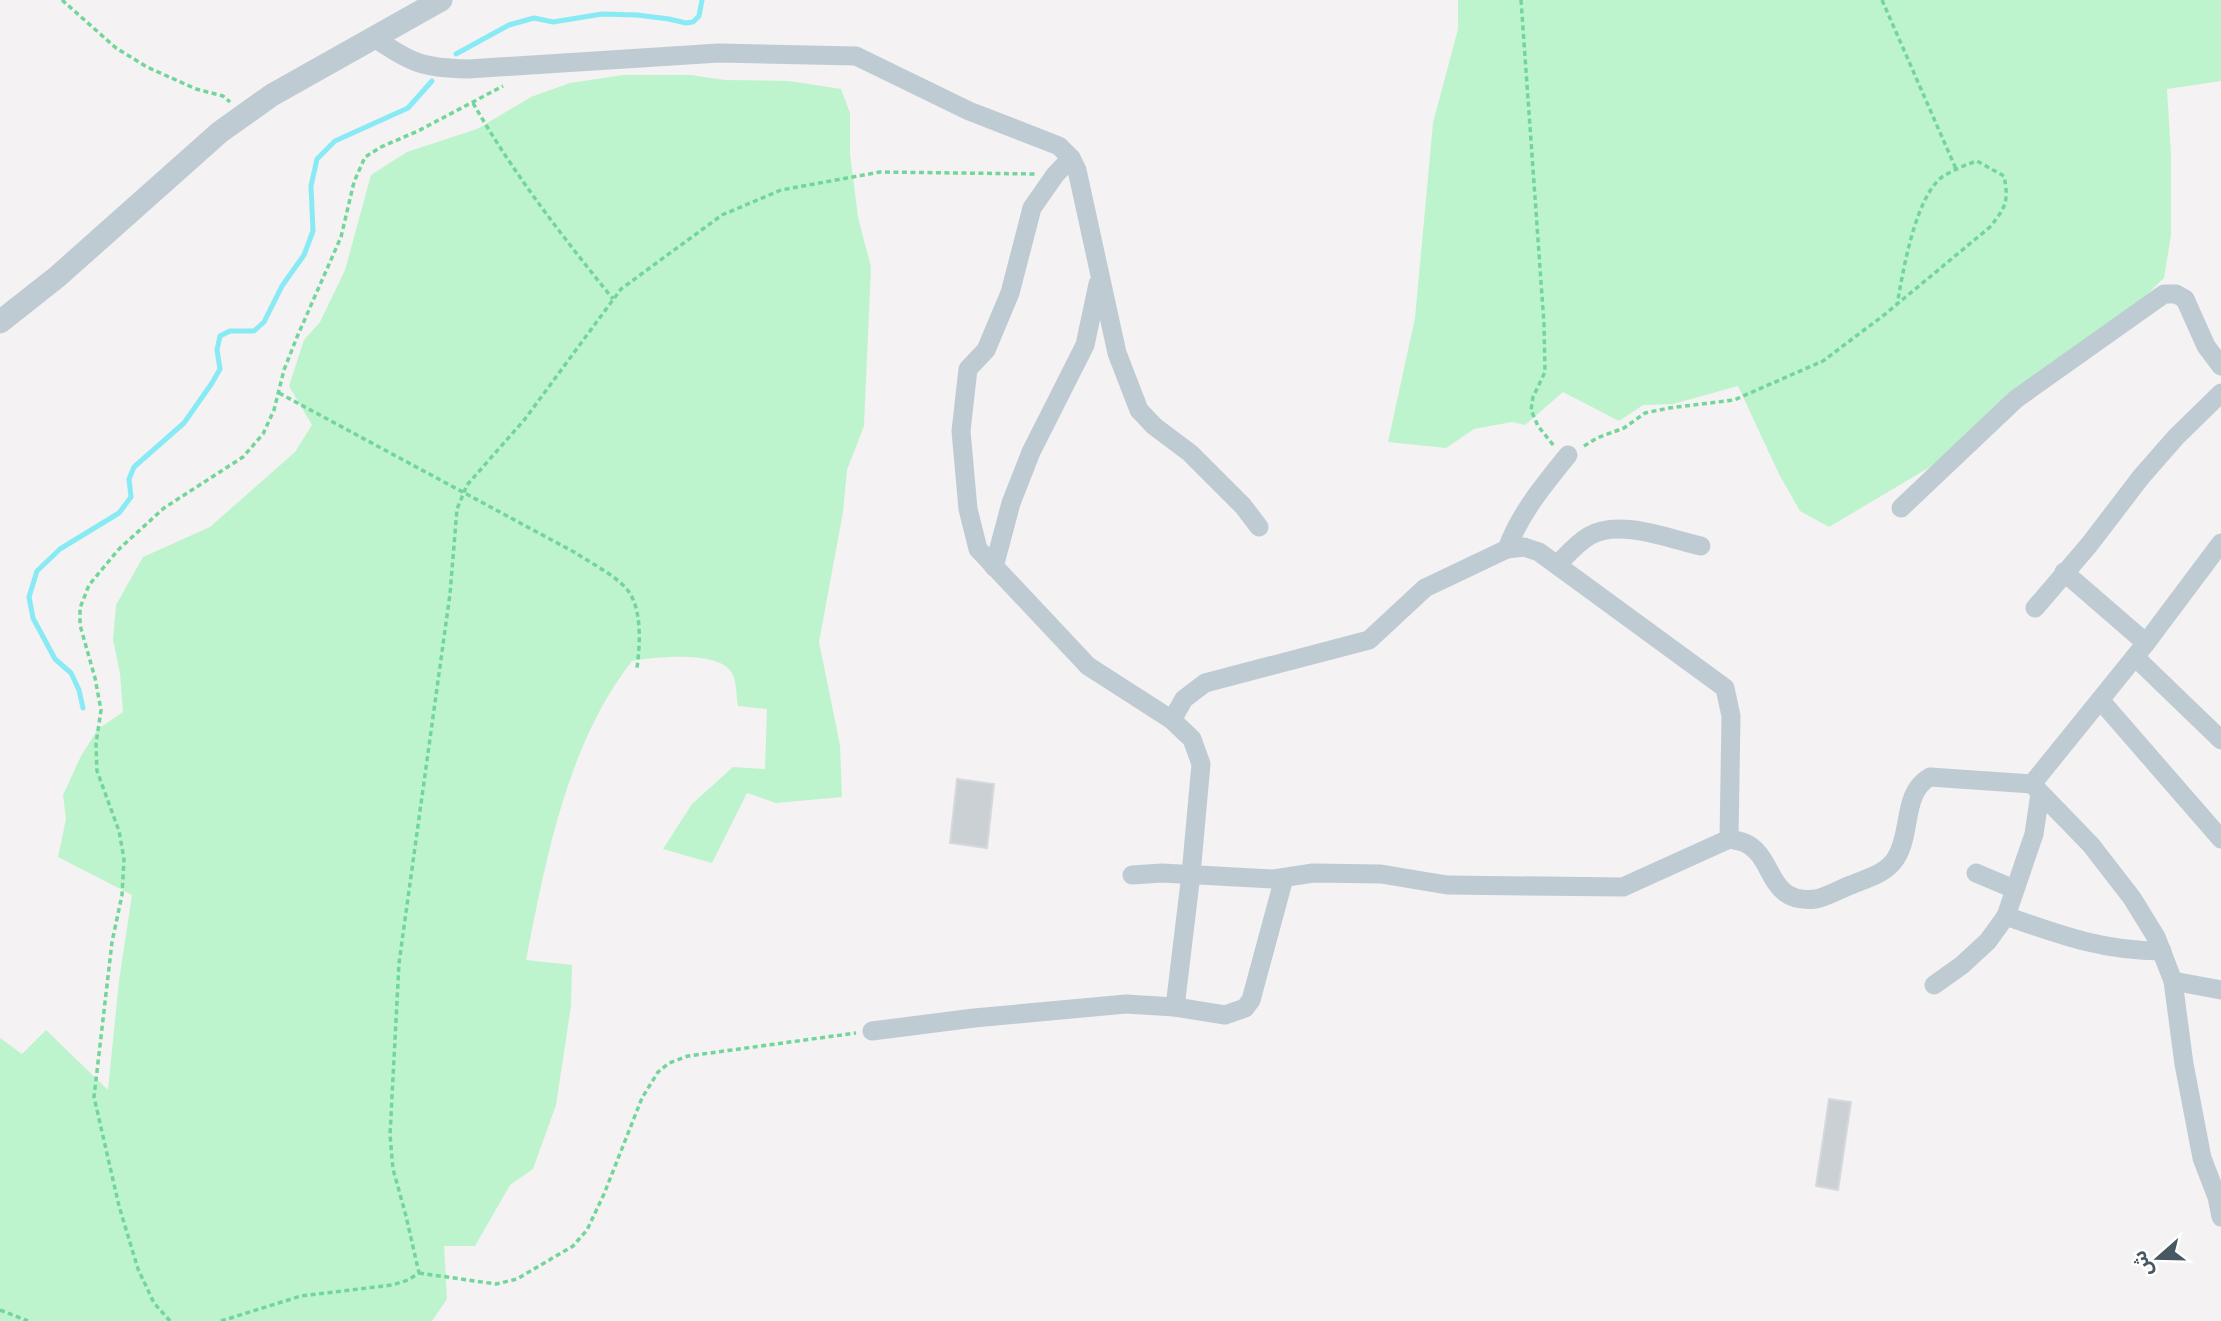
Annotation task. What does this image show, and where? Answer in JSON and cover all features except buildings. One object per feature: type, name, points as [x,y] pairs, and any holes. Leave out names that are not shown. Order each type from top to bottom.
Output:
[{"type":"street","points":[[0,322],[57,277],[220,132],[272,94],[441,0]]},
{"type":"street","points":[[374,37],[408,60],[433,68],[468,69],[719,53],[856,56],[969,111],[1059,146],[1071,158],[1077,170],[1117,353],[1139,410],[1154,426],[1190,453],[1243,506],[1259,527]]},
{"type":"street","points":[[1071,158],[1055,175],[1032,208],[1010,293],[986,351],[968,369],[961,431],[968,509],[978,549],[1088,666],[1172,720],[1192,739],[1201,764],[1175,1007]]},
{"type":"street","points":[[994,567],[1011,503],[1031,452],[1085,345],[1100,278]]},
{"type":"street","points":[[1901,508],[2017,399],[2164,294],[2176,294],[2185,299],[2206,346],[2221,366]]},
{"type":"street","points":[[2035,608],[2089,545],[2141,477],[2176,437],[2221,393]]},
{"type":"street","points":[[1507,549],[1514,530],[1532,500],[1568,455]]},
{"type":"street","points":[[1557,565],[1591,535],[1608,528],[1639,531],[1701,546]]},
{"type":"street","points":[[1934,985],[1962,965],[1988,941],[2006,916],[2034,834],[2036,789],[2221,544]]},
{"type":"street","points":[[1172,720],[1184,699],[1205,683],[1369,640],[1425,588],[1507,549],[1524,547],[1539,552],[1725,688],[1731,716],[1729,839]]},
{"type":"street","points":[[2064,572],[2141,650],[2221,740]]},
{"type":"street","points":[[2101,701],[2221,839]]},
{"type":"street","points":[[1132,875],[1191,874],[1275,879],[1313,873],[1381,874],[1447,885],[1623,887],[1729,839],[1746,844],[1758,854],[1781,891],[1797,898],[1816,899],[1884,871],[1895,859],[1902,846],[1913,796],[1920,782],[1930,777],[1943,776],[2036,789],[2099,856],[2132,898],[2156,937],[2173,981],[2184,1064],[2203,1158],[2220,1204]]},
{"type":"street","points":[[1976,873],[2014,889]]},
{"type":"street","points":[[872,1031],[974,1018],[1126,1004],[1175,1007],[1225,1015],[1245,1008],[1251,1000],[1284,878]]},
{"type":"street","points":[[2006,916],[2082,942],[2127,951],[2162,951]]},
{"type":"street","points":[[2173,981],[2221,990]]},
{"type":"path","points":[[62,0],[116,48],[147,67],[184,84],[223,96],[245,114]]},
{"type":"path","points":[[1521,0],[1544,324],[1545,372],[1533,397],[1531,410],[1545,437],[1568,455],[1597,438],[1624,428],[1645,413],[1734,400],[1823,361],[1897,304],[1990,227],[2005,209],[2008,193],[2004,176],[1977,161],[1940,179],[1922,205],[1903,265],[1897,304]]},
{"type":"path","points":[[1882,0],[1956,169]]},
{"type":"path","points":[[170,1321],[154,1303],[138,1269],[119,1206],[94,1097],[113,942],[122,895],[124,859],[119,831],[97,771],[96,744],[101,710],[80,625],[80,608],[89,585],[119,549],[164,508],[243,457],[263,434],[274,410],[293,348],[341,237],[354,182],[365,157],[381,146],[418,131],[507,84]]},
{"type":"path","points":[[473,103],[523,184],[613,299]]},
{"type":"path","points":[[419,1273],[393,1169],[390,1135],[399,963],[450,594],[457,509],[467,485],[524,419],[621,289],[722,215],[781,190],[880,172],[1004,172],[1055,175]]},
{"type":"path","points":[[278,393],[574,552],[627,589],[639,626],[637,668]]},
{"type":"path","points":[[221,1321],[301,1296],[392,1284],[408,1280],[419,1273],[496,1284],[517,1279],[573,1247],[587,1230],[642,1098],[659,1072],[669,1063],[699,1054],[872,1031]]},
{"type":"path","points":[[0,1310],[28,1321]]},
{"type":"green space","points":[[1458,0],[2221,0],[2221,81],[2167,89],[2171,154],[2171,235],[2164,278],[2132,309],[2039,372],[1930,467],[1829,527],[1800,511],[1779,474],[1738,386],[1673,404],[1643,405],[1619,421],[1563,392],[1525,425],[1512,422],[1474,429],[1446,448],[1388,442],[1415,318],[1433,123],[1458,29]]},
{"type":"green space","points":[[623,75],[690,75],[725,80],[789,81],[841,89],[850,113],[850,154],[858,217],[871,267],[864,426],[847,470],[843,512],[819,642],[840,745],[842,797],[776,803],[747,793],[712,863],[663,849],[692,804],[733,767],[765,769],[767,709],[738,706],[732,673],[714,661],[685,657],[632,661],[610,694],[575,765],[551,843],[526,960],[572,965],[571,1006],[556,1105],[533,1169],[510,1185],[475,1246],[444,1246],[447,1299],[432,1321],[0,1321],[0,1038],[22,1054],[46,1030],[108,1090],[119,981],[132,895],[58,857],[66,819],[63,795],[81,756],[98,729],[123,712],[120,673],[113,640],[116,605],[143,557],[210,527],[295,452],[312,425],[289,386],[304,340],[320,322],[345,270],[371,175],[407,152],[477,129],[531,97],[570,83]]},
{"type":"waterway","points":[[456,54],[509,25],[534,18],[553,22],[602,14],[693,22],[699,16],[702,0]]},
{"type":"waterway","points":[[83,708],[71,673],[55,659],[33,618],[29,597],[37,571],[60,549],[119,513],[131,497],[129,479],[134,467],[184,423],[220,369],[217,350],[220,336],[230,331],[254,331],[264,322],[282,286],[304,255],[313,231],[311,186],[317,159],[335,141],[408,108],[432,81]]}]
